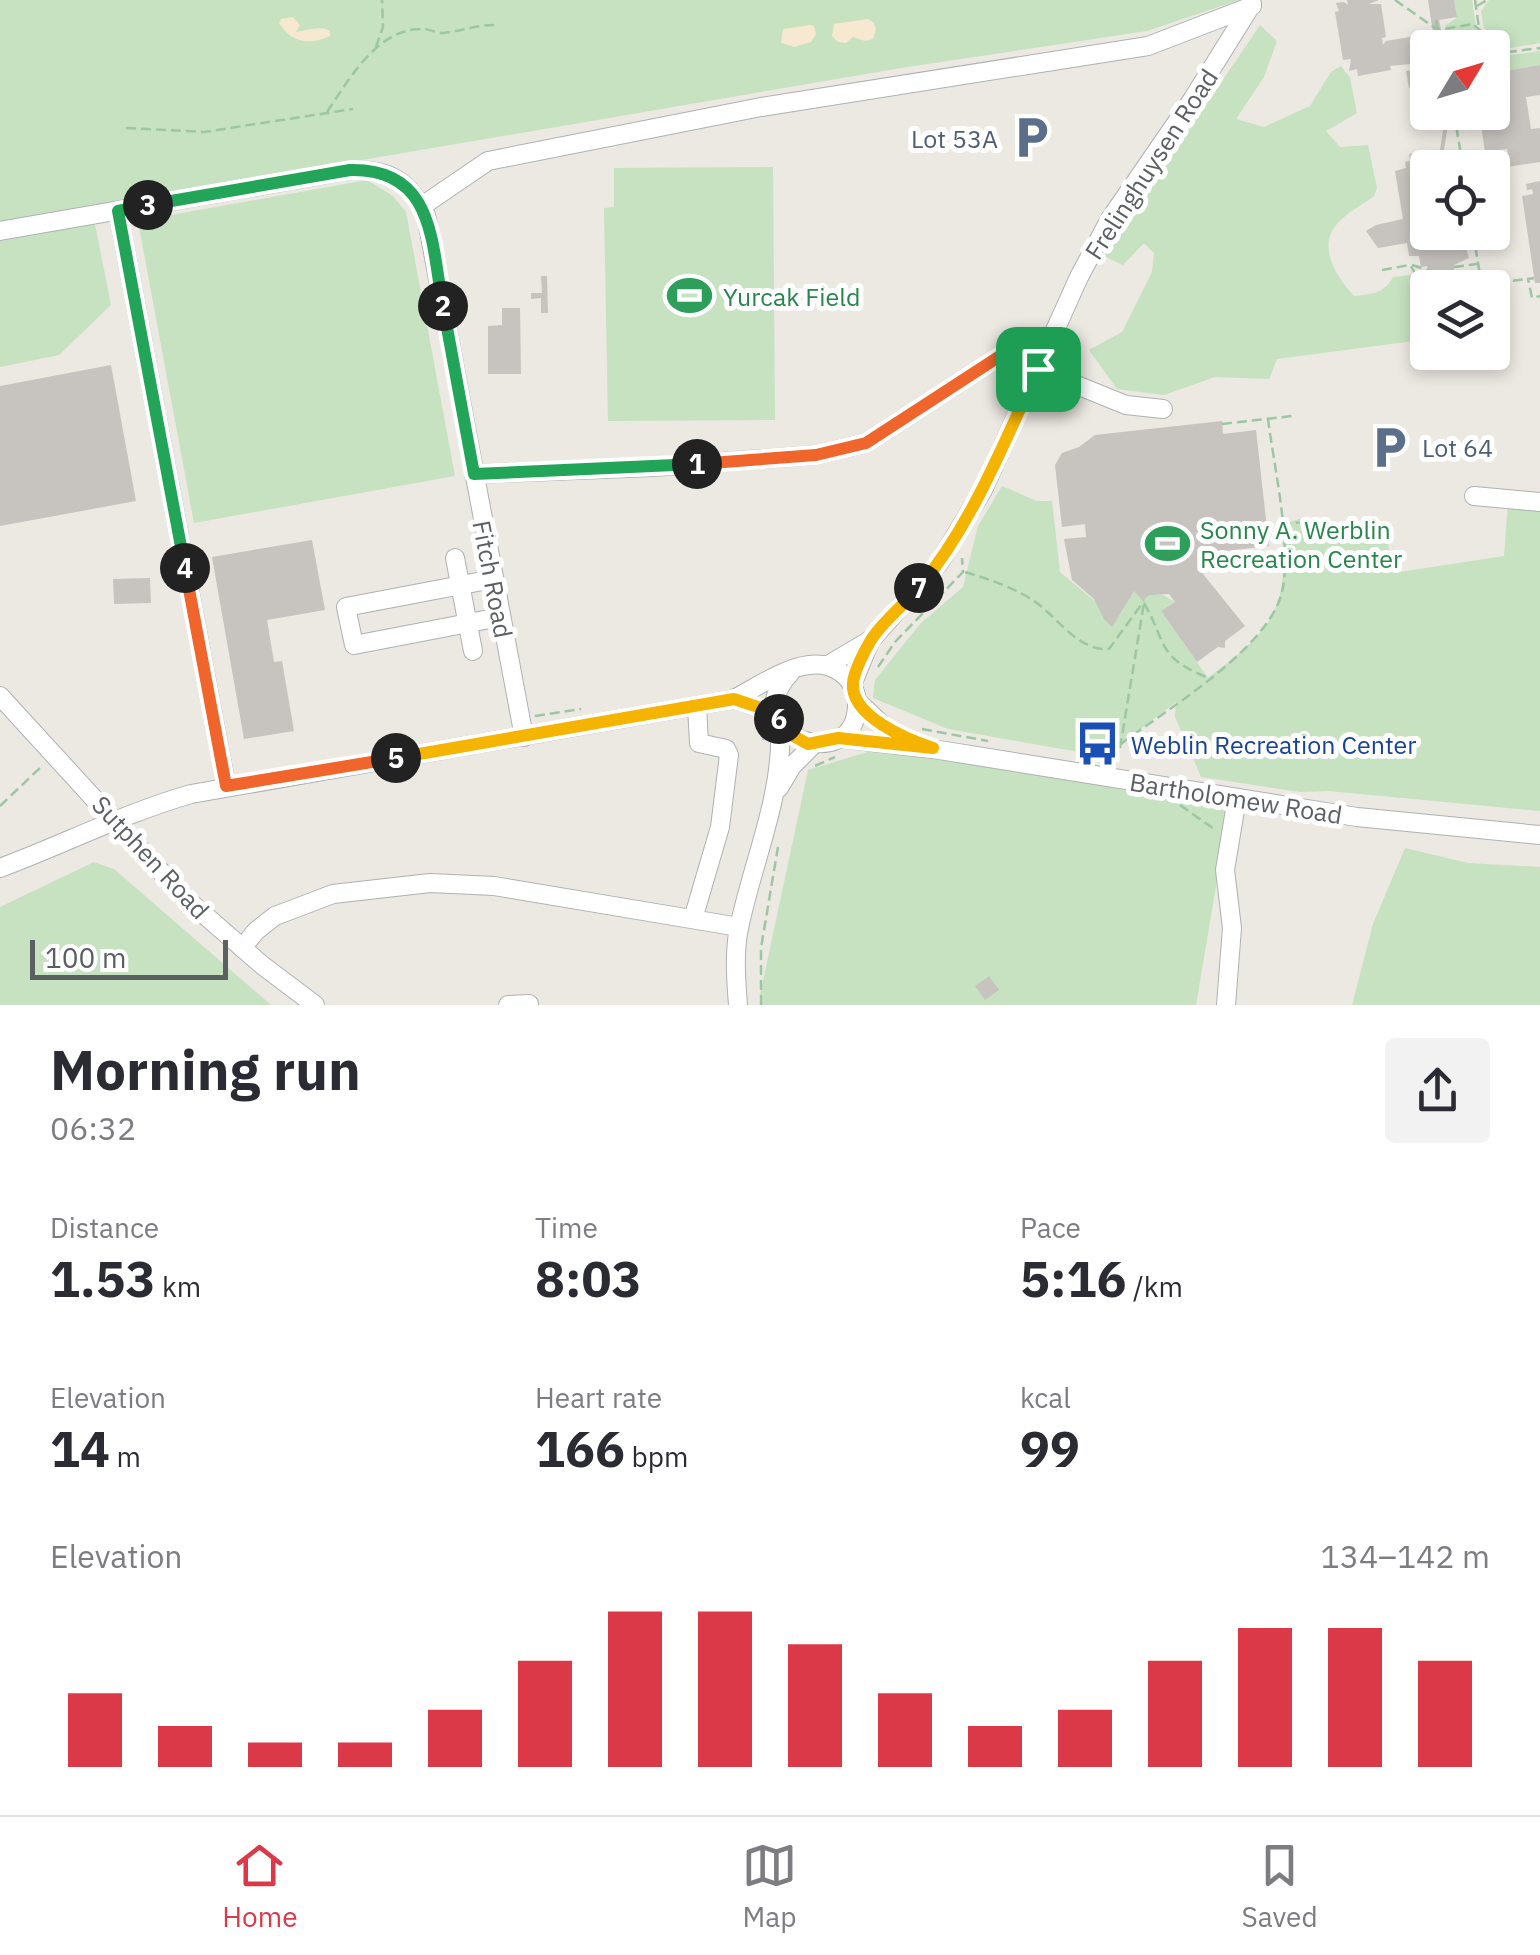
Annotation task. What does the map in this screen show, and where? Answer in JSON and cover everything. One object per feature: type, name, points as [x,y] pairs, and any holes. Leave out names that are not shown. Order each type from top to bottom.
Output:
[{"type":"street","points":[[0,232],[350,170],[377,170],[416,195],[422,206],[488,161],[761,107],[1148,46],[1253,3]]},
{"type":"street","name":"Frelinghuysen Road","points":[[828,665],[872,638],[939,563],[983,490],[1110,219],[1253,3]]},
{"type":"street","name":"Fitch Road","points":[[422,206],[522,728]]},
{"type":"street","points":[[118,211],[226,786]]},
{"type":"street","points":[[474,474],[816,455],[866,443],[1003,354],[1021,349],[1126,405],[1163,409]]},
{"type":"street","points":[[1474,496],[1540,502]]},
{"type":"street","points":[[456,558],[473,651]]},
{"type":"street","points":[[492,579],[346,607],[354,645],[500,617]]},
{"type":"street","name":"Frelinghuysen Road","points":[[855,693],[872,638]]},
{"type":"street","points":[[0,868],[155,804],[226,786],[522,728],[734,699],[815,663],[828,665],[846,676],[855,693],[852,724],[838,747],[797,740],[778,718],[734,699]]},
{"type":"street","points":[[738,1005],[739,927],[774,797],[782,747],[778,690],[791,672]]},
{"type":"street","name":"Bartholomew Road","points":[[855,693],[890,730],[933,748]]},
{"type":"street","name":"Sutphen Road","points":[[0,696],[184,897],[314,1005]]},
{"type":"street","points":[[694,919],[720,826],[728,755],[726,748],[717,744],[700,743],[697,706]]},
{"type":"street","points":[[774,797],[792,766],[812,745]]},
{"type":"street","name":"Bartholomew Road","points":[[838,747],[933,748],[1390,822],[1540,835]]},
{"type":"street","points":[[1226,1005],[1232,928],[1224,870],[1237,798]]},
{"type":"street","points":[[242,948],[275,916],[333,894],[430,884],[494,886],[739,927]]},
{"type":"street","points":[[508,1005],[529,1004]]},
{"type":"path","points":[[326,113],[374,51],[383,27],[382,0]]},
{"type":"path","points":[[1395,0],[1437,30]]},
{"type":"path","points":[[1474,0],[1479,29]]},
{"type":"path","points":[[1476,7],[1487,0]]},
{"type":"path","points":[[1436,20],[1438,30]]},
{"type":"path","points":[[1441,30],[1473,24],[1479,29]]},
{"type":"path","points":[[374,51],[419,28],[441,33],[499,25]]},
{"type":"path","points":[[1510,51],[1540,48]]},
{"type":"path","points":[[126,128],[204,132],[352,108]]},
{"type":"path","points":[[1476,250],[1479,270]]},
{"type":"path","points":[[1454,267],[1478,264]]},
{"type":"path","points":[[1382,270],[1410,265],[1428,270]]},
{"type":"path","points":[[1410,265],[1413,270]]},
{"type":"path","points":[[1510,281],[1531,278],[1532,298],[1540,296]]},
{"type":"path","points":[[1222,424],[1292,416]]},
{"type":"path","points":[[1144,601],[1120,746],[1249,646],[1276,610],[1283,587],[1281,525],[1268,418]]},
{"type":"path","points":[[1281,525],[1309,521]]},
{"type":"path","points":[[961,547],[964,572]]},
{"type":"path","points":[[964,572],[1010,587],[1036,602],[1088,646],[1100,650],[1109,649],[1117,641],[1144,601]]},
{"type":"path","points":[[873,675],[895,642],[964,572]]},
{"type":"path","points":[[1144,601],[1165,651],[1208,678]]},
{"type":"path","points":[[522,728],[597,706]]},
{"type":"path","points":[[753,714],[762,738]]},
{"type":"path","points":[[914,728],[1004,744]]},
{"type":"path","points":[[808,770],[838,747]]},
{"type":"path","points":[[0,806],[54,754]]},
{"type":"path","points":[[1178,800],[1178,804],[1214,829]]},
{"type":"path","points":[[761,1005],[761,948],[780,838]]},
{"type":"green space","points":[[0,0],[1239,0],[1147,31],[901,68],[0,222]]},
{"type":"green space","points":[[1454,0],[1472,0],[1476,30],[1446,30],[1445,26],[1457,17]]},
{"type":"green space","points":[[1489,0],[1540,0],[1540,43],[1510,48],[1510,30],[1487,30],[1481,11]]},
{"type":"green space","points":[[1260,25],[1277,41],[1264,77],[1236,119],[1264,127],[1310,106],[1331,72],[1341,66],[1350,78],[1357,113],[1326,131],[1340,147],[1368,145],[1377,188],[1374,196],[1336,225],[1329,253],[1354,296],[1376,292],[1393,277],[1410,275],[1410,342],[1277,359],[1269,379],[1215,377],[1164,395],[1117,389],[1089,350],[1122,332],[1152,272],[1154,253],[1144,243],[1123,265],[1104,256]]},
{"type":"green space","points":[[1540,51],[1540,65],[1510,70],[1510,55]]},
{"type":"green space","name":"Yurcak Field","points":[[773,167],[775,420],[608,421],[604,208],[614,207],[614,168]]},
{"type":"green space","points":[[367,180],[393,196],[406,212],[455,476],[194,523],[138,221]]},
{"type":"green space","points":[[95,224],[111,305],[59,355],[0,367],[0,241]]},
{"type":"green space","points":[[1002,486],[1037,501],[1052,501],[1060,572],[1097,603],[1111,626],[1134,591],[1163,595],[1175,602],[1161,611],[1208,678],[1249,645],[1273,615],[1283,578],[1281,525],[1302,518],[1307,544],[1386,532],[1393,573],[1504,556],[1508,502],[1540,507],[1540,811],[1329,791],[1300,792],[1201,777],[1175,717],[1176,702],[1121,744],[1079,752],[948,729],[873,698],[875,680],[920,624],[963,587],[978,526]]},
{"type":"green space","points":[[871,751],[1231,797],[1196,1005],[762,1005],[760,995],[808,770]]},
{"type":"green space","points":[[1405,848],[1468,863],[1540,867],[1540,1005],[1352,1005],[1373,924]]},
{"type":"green space","points":[[94,862],[114,869],[271,1005],[0,1005],[0,907]]},
{"type":"sand","points":[[293,17],[300,25],[296,32],[322,28],[330,31],[330,36],[308,41],[295,38],[279,23]]},
{"type":"sand","points":[[868,19],[876,29],[873,39],[853,37],[846,43],[832,36],[834,24]]},
{"type":"sand","points":[[810,25],[816,34],[811,42],[794,47],[781,43],[783,29]]},
{"type":"building","points":[[1347,0],[1379,0],[1369,4],[1381,4],[1386,37],[1382,38],[1383,45],[1410,37],[1410,64],[1358,76],[1357,69],[1349,71],[1351,59],[1343,60],[1335,12],[1339,11],[1336,3],[1348,5]]},
{"type":"building","points":[[1428,0],[1454,0],[1457,17],[1439,20],[1441,30],[1433,30]]},
{"type":"building","points":[[1540,65],[1540,95],[1526,97],[1531,129],[1540,128],[1540,162],[1510,167],[1510,150],[1485,150],[1482,130],[1510,130],[1510,70]]},
{"type":"building","points":[[1443,130],[1447,130],[1444,150],[1440,150]]},
{"type":"building","points":[[1410,161],[1410,250],[1467,250],[1469,258],[1454,265],[1454,270],[1421,267],[1419,256],[1409,256],[1407,243],[1378,248],[1366,231],[1403,219],[1395,171],[1406,168],[1405,162]]},
{"type":"building","points":[[1540,181],[1540,283],[1535,283],[1522,196],[1533,194],[1526,184]]},
{"type":"building","points":[[541,276],[547,276],[548,313],[541,313],[541,298],[531,299],[531,293],[542,293]]},
{"type":"building","points":[[502,308],[520,308],[521,374],[488,374],[488,326],[502,325]]},
{"type":"building","points":[[111,365],[136,501],[0,526],[0,386]]},
{"type":"building","name":"Sonny A. Werblin Recreation Center","points":[[1222,421],[1223,434],[1256,430],[1269,546],[1216,552],[1203,574],[1245,626],[1225,641],[1225,648],[1218,647],[1197,662],[1161,611],[1175,602],[1169,594],[1149,595],[1143,601],[1134,591],[1112,627],[1094,599],[1072,580],[1064,539],[1086,537],[1085,524],[1062,527],[1055,465],[1062,453],[1095,435]]},
{"type":"building","points":[[312,540],[325,610],[267,620],[274,662],[282,661],[294,731],[244,739],[212,557]]},
{"type":"building","points":[[150,578],[151,603],[114,604],[113,579]]},
{"type":"building","points":[[989,976],[999,990],[985,1000],[975,986]]},
{"type":"place","name":"Lot 53A","points":[[1031,138]]},
{"type":"place","name":"Yurcak Field","points":[[690,296]]},
{"type":"place","name":"Lot 64","points":[[1389,447]]},
{"type":"place","name":"Sonny A. Werblin Recreation Center","points":[[1167,543]]},
{"type":"place","name":"Weblin Recreation Center","points":[[1098,744]]},
{"type":"route","points":[[350,170],[377,170],[402,184],[416,195],[426,215],[474,474],[816,455],[866,443],[1003,354],[1021,349],[1044,354],[1038,369],[983,490],[939,563],[872,638],[852,685],[857,701],[880,723],[902,738],[933,748],[838,738],[812,745],[788,733],[776,713],[734,699],[226,786],[118,211],[350,170]]}]
